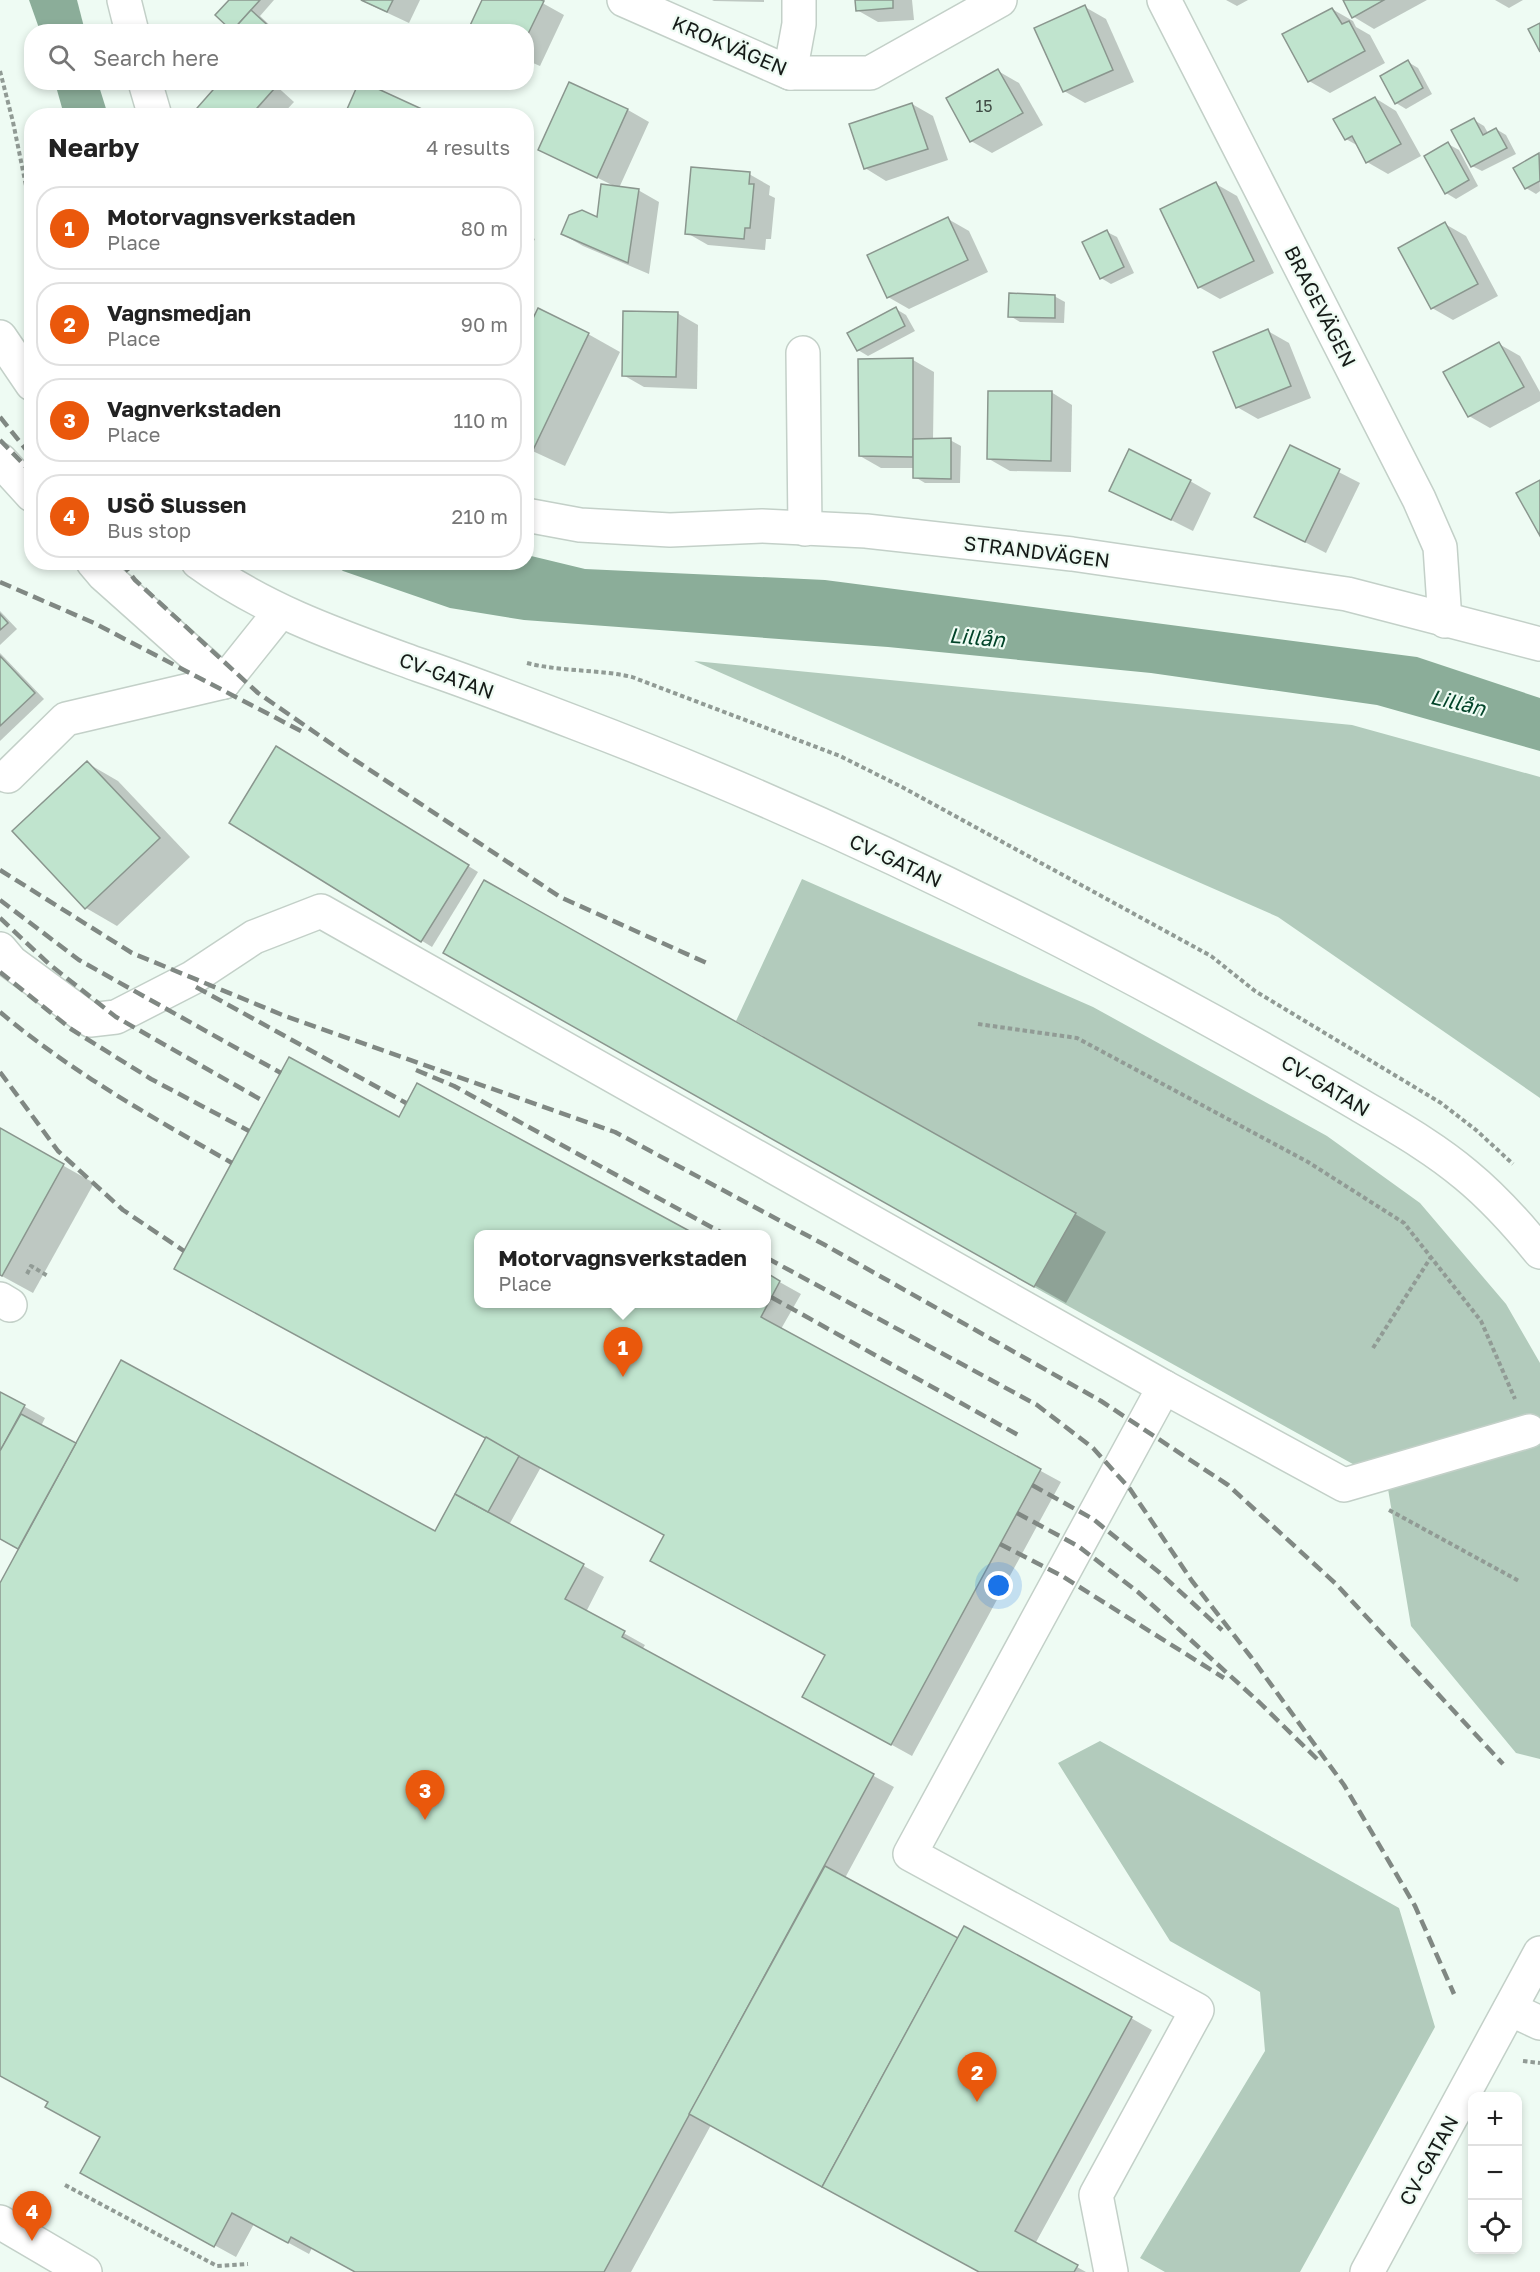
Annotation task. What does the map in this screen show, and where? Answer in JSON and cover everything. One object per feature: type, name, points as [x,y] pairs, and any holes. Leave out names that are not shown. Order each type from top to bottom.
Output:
[{"type":"street","points":[[124,0],[130,24]]},
{"type":"street","name":"KROKVÄGEN","points":[[624,0],[790,73],[870,73],[1000,0]]},
{"type":"street","points":[[790,73],[799,24],[799,0]]},
{"type":"street","name":"BRAGEVÄGEN","points":[[1164,0],[1419,499],[1440,547],[1445,621]]},
{"type":"street","points":[[147,90],[153,108]]},
{"type":"street","points":[[0,337],[24,372]]},
{"type":"street","points":[[803,353],[804,529]]},
{"type":"street","points":[[0,460],[24,486]]},
{"type":"street","name":"STRANDVÄGEN","points":[[534,516],[580,525],[670,530],[762,526],[866,531],[1072,555],[1347,594],[1540,644]]},
{"type":"street","points":[[100,570],[224,682]]},
{"type":"street","name":"CV-GATAN","points":[[210,570],[243,592],[280,612],[327,632],[482,687],[621,740],[866,845],[1143,982],[1278,1056],[1427,1145],[1483,1190],[1540,1252]]},
{"type":"street","points":[[8,776],[66,718],[224,682],[280,612]]},
{"type":"street","points":[[0,949],[11,962],[90,1020],[116,1017],[192,978],[254,937],[321,912],[1164,1388],[1344,1485],[1529,1431]]},
{"type":"street","points":[[1111,2272],[1096,2195],[1197,2010],[910,1854],[1164,1388]]},
{"type":"street","name":"CV-GATAN","points":[[1367,2272],[1540,1953]]},
{"type":"street","points":[[1510,2009],[1540,2024]]},
{"type":"street","points":[[0,2222],[85,2272]]},
{"type":"path","points":[[0,71],[24,176]]},
{"type":"path","points":[[978,1024],[1077,1038],[1308,1162],[1404,1223],[1481,1321],[1529,1431]]},
{"type":"path","points":[[1373,1348],[1431,1257]]},
{"type":"path","points":[[1344,1485],[1519,1581]]},
{"type":"path","points":[[1523,2061],[1540,2063]]},
{"type":"path","points":[[65,2185],[217,2266],[248,2264]]},
{"type":"shaded area","points":[[694,661],[1352,725],[1540,777],[1540,1098],[1278,917]]},
{"type":"shaded area","points":[[802,879],[1093,1007],[1327,1136],[1420,1203],[1506,1304],[1540,1363],[1540,1759],[1516,1753],[1411,1626],[1387,1483],[1034,1287],[1075,1213],[736,1021]]},
{"type":"shaded area","points":[[1100,1741],[1399,1908],[1435,2027],[1300,2272],[1165,2272],[1140,2258],[1265,2051],[1260,1992],[1170,1941],[1058,1763]]},
{"type":"water","points":[[29,0],[77,0],[83,24],[38,24]]},
{"type":"water","points":[[57,90],[100,90],[106,108],[62,108]]},
{"type":"water","name":"Lillån","points":[[534,557],[585,569],[825,580],[1417,657],[1540,698],[1540,751],[1377,705],[1151,673],[888,647],[524,620],[450,608],[343,571],[534,570]]},
{"type":"building","points":[[229,0],[260,0],[238,24],[225,24],[215,15]]},
{"type":"building","points":[[361,0],[393,0],[387,12]]},
{"type":"building","points":[[482,0],[544,1],[533,24],[471,24]]},
{"type":"building","points":[[855,0],[893,0],[893,8],[856,11]]},
{"type":"building","points":[[1343,0],[1384,0],[1352,18]]},
{"type":"building","points":[[1085,5],[1113,70],[1063,92],[1034,28]]},
{"type":"building","points":[[1332,8],[1342,24],[1349,21],[1365,51],[1308,82],[1282,34]]},
{"type":"building","points":[[251,10],[266,24],[238,24]]},
{"type":"building","points":[[1540,23],[1540,52],[1528,29]]},
{"type":"building","points":[[1408,60],[1423,88],[1395,104],[1380,76]]},
{"type":"building","points":[[998,69],[1023,113],[970,142],[946,98]]},
{"type":"building","points":[[569,82],[628,109],[597,178],[538,150]]},
{"type":"building","points":[[213,90],[273,90],[257,108],[197,108]]},
{"type":"building","points":[[355,90],[380,90],[420,108],[348,108]]},
{"type":"building","points":[[1375,97],[1401,144],[1366,163],[1352,136],[1345,140],[1333,119]]},
{"type":"building","points":[[912,103],[928,149],[864,169],[849,124]]},
{"type":"building","points":[[1474,118],[1483,135],[1496,128],[1507,148],[1471,167],[1451,130]]},
{"type":"building","points":[[1448,142],[1469,180],[1445,194],[1424,156]]},
{"type":"building","points":[[1539,153],[1540,181],[1525,189],[1513,168]]},
{"type":"building","points":[[691,167],[750,172],[749,184],[754,184],[750,228],[745,228],[744,239],[685,234]]},
{"type":"building","points":[[1216,182],[1254,261],[1198,288],[1160,209]]},
{"type":"building","points":[[601,184],[639,189],[628,263],[561,234],[569,215],[582,210],[597,217]]},
{"type":"building","points":[[948,217],[968,260],[887,298],[867,255]]},
{"type":"building","points":[[1445,222],[1478,284],[1431,309],[1398,248]]},
{"type":"building","points":[[1107,230],[1124,267],[1100,279],[1082,242]]},
{"type":"building","points":[[1009,293],[1055,295],[1055,318],[1008,317]]},
{"type":"building","points":[[896,307],[905,326],[857,351],[847,333]]},
{"type":"building","points":[[538,308],[589,333],[534,448],[534,316]]},
{"type":"building","points":[[623,311],[678,312],[676,377],[622,376]]},
{"type":"building","points":[[1268,329],[1291,386],[1236,408],[1213,352]]},
{"type":"building","points":[[1499,342],[1524,387],[1468,417],[1443,372]]},
{"type":"building","points":[[913,358],[913,457],[859,456],[858,359]]},
{"type":"building","points":[[988,391],[1052,391],[1051,461],[987,459]]},
{"type":"building","points":[[951,438],[951,479],[913,478],[913,439]]},
{"type":"building","points":[[1290,445],[1340,469],[1305,542],[1254,517]]},
{"type":"building","points":[[1129,449],[1191,480],[1171,520],[1109,491]]},
{"type":"building","points":[[1540,480],[1540,536],[1516,493]]},
{"type":"building","points":[[0,614],[8,623],[0,630]]},
{"type":"building","points":[[0,656],[35,693],[0,726]]},
{"type":"building","points":[[276,746],[469,865],[421,942],[229,823]]},
{"type":"building","points":[[87,761],[160,838],[85,909],[12,831]]},
{"type":"building","points":[[484,880],[1076,1213],[1034,1287],[443,953]]},
{"type":"building","points":[[289,1057],[399,1117],[417,1083],[688,1230],[474,1230],[474,1308],[766,1308],[761,1317],[1041,1469],[891,1745],[802,1697],[825,1655],[650,1561],[664,1535],[174,1269]]},
{"type":"building","points":[[0,1128],[64,1164],[2,1276],[0,1275]]},
{"type":"building","points":[[771,1275],[780,1281],[771,1298]]},
{"type":"building","points":[[121,1360],[435,1531],[455,1494],[584,1564],[565,1599],[625,1631],[622,1637],[874,1774],[604,2272],[355,2272],[291,2237],[288,2243],[232,2213],[214,2247],[80,2173],[100,2137],[45,2107],[48,2102],[0,2076],[0,1583]]},
{"type":"building","points":[[0,1392],[25,1405],[0,1451]]},
{"type":"building","points":[[21,1414],[76,1443],[18,1549],[0,1539],[0,1451]]},
{"type":"building","points":[[486,1437],[519,1456],[488,1512],[455,1494]]},
{"type":"building","points":[[825,1866],[958,1938],[822,2187],[689,2114]]},
{"type":"building","points":[[964,1926],[1132,2017],[1015,2231],[1078,2265],[1074,2272],[979,2272],[822,2187]]},
{"type":"railway","points":[[0,417],[24,447]]},
{"type":"railway","points":[[0,440],[24,465]]},
{"type":"railway","points":[[127,570],[135,580],[258,693],[346,754],[560,897],[709,964]]},
{"type":"railway","points":[[0,582],[94,623],[301,731]]},
{"type":"railway","points":[[0,870],[132,953],[285,1016],[615,1132],[825,1245],[1101,1401],[1228,1485],[1336,1584],[1503,1764]]},
{"type":"railway","points":[[0,900],[79,960],[281,1073]]},
{"type":"railway","points":[[0,918],[49,964],[116,1017],[265,1102]]},
{"type":"railway","points":[[0,972],[71,1029],[151,1079],[249,1131]]},
{"type":"railway","points":[[196,987],[406,1103]]},
{"type":"railway","points":[[0,1012],[84,1074],[142,1111],[232,1163]]},
{"type":"railway","points":[[416,1070],[454,1086],[717,1230]]},
{"type":"railway","points":[[0,1072],[58,1151],[123,1210],[184,1251]]},
{"type":"railway","points":[[771,1260],[1037,1405],[1093,1448],[1130,1489],[1192,1581],[1251,1657],[1344,1785],[1415,1906],[1454,1994]]},
{"type":"railway","points":[[771,1297],[1020,1436]]},
{"type":"railway","points":[[1032,1485],[1093,1519],[1160,1573],[1222,1630]]},
{"type":"railway","points":[[1017,1513],[1078,1546],[1138,1592],[1259,1702],[1317,1759]]},
{"type":"railway","points":[[1000,1544],[1062,1576],[1224,1678]]},
{"type":"place","name":"Motorvagnsverkstaden","points":[[623,1377]]},
{"type":"place","name":"Vagnverkstaden","points":[[425,1820]]},
{"type":"place","name":"Vagnsmedjan","points":[[977,2102]]},
{"type":"place","name":"USÖ Slussen","points":[[32,2241]]}]
